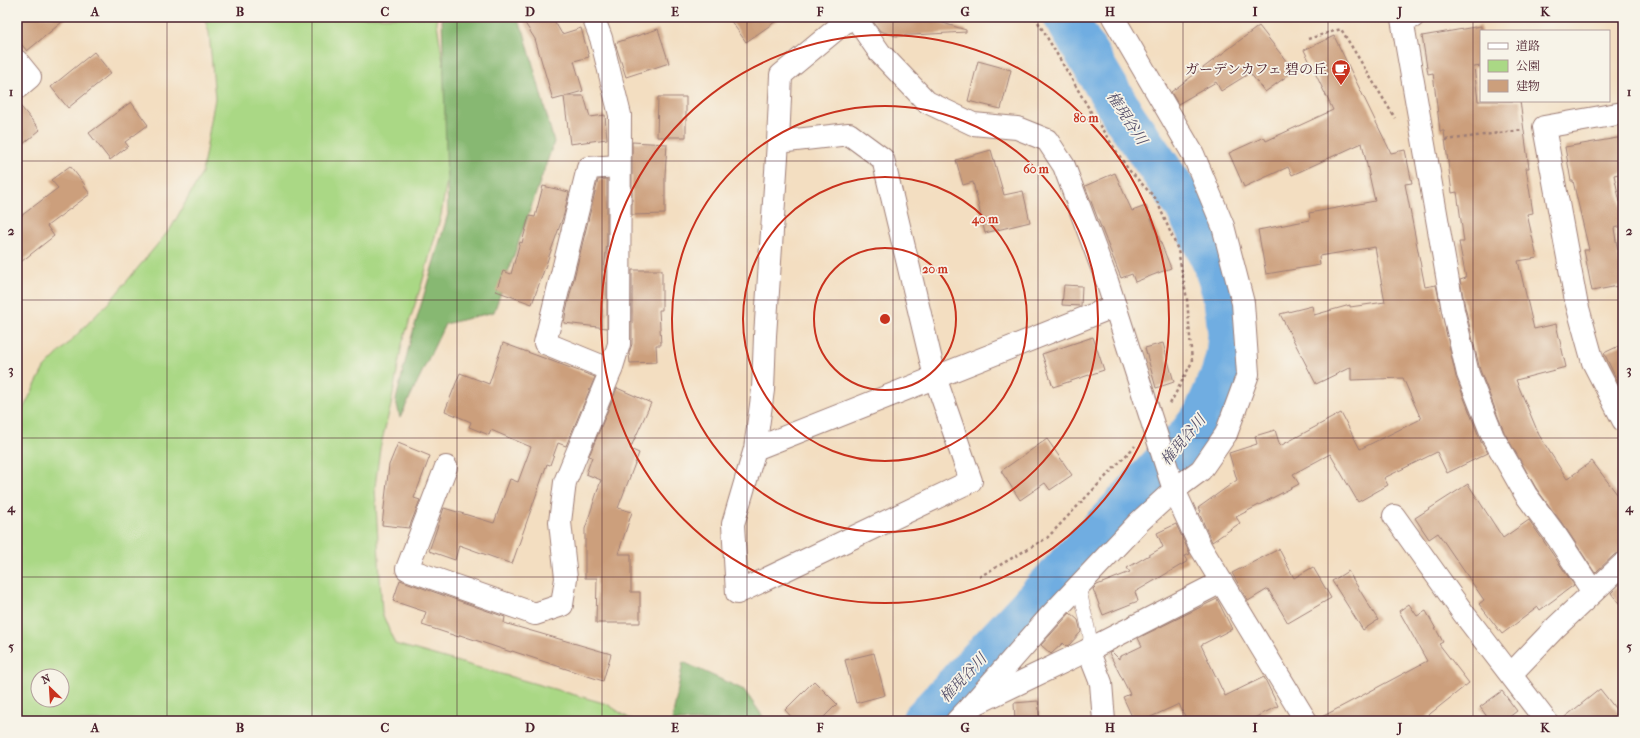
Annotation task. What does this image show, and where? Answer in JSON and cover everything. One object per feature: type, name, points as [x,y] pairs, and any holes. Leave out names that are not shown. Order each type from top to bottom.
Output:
[{"type":"street","points":[[446,467],[407,569],[535,614],[562,605],[566,578],[560,522],[565,482],[611,370],[619,344],[620,115],[601,38],[593,17]]},
{"type":"street","points":[[778,142],[849,134],[883,159],[935,377],[971,481],[737,594],[733,524],[755,449],[763,390],[764,336],[778,142],[781,75],[851,17]]},
{"type":"street","points":[[855,17],[880,53],[927,102],[973,124],[1017,128],[1047,140],[1064,166],[1115,306],[1174,490],[1201,548],[1306,721]]},
{"type":"street","points":[[964,714],[1079,586],[1139,522],[1174,490],[1201,470],[1226,434],[1248,374],[1244,303],[1223,226],[1193,154],[1113,17]]},
{"type":"street","points":[[1413,17],[1402,19],[1453,310],[1468,374],[1493,437],[1526,495],[1593,592]]},
{"type":"street","points":[[17,61],[30,77],[17,88]]},
{"type":"street","points":[[1623,113],[1544,127],[1576,301],[1593,362],[1623,420]]},
{"type":"street","points":[[611,370],[545,342],[588,168],[620,166]]},
{"type":"street","points":[[755,449],[1115,306]]},
{"type":"street","points":[[1394,516],[1464,614],[1546,721]]},
{"type":"street","points":[[1511,674],[1556,627],[1623,564]]},
{"type":"street","points":[[964,714],[1221,582]]},
{"type":"street","points":[[1088,650],[1101,683],[1104,721]]},
{"type":"lane","points":[[1079,586],[1090,637],[1088,650]]},
{"type":"path","points":[[979,577],[1047,538],[1154,427],[1172,402],[1192,362],[1186,299],[1178,250],[1156,199],[1128,169],[1090,110],[1035,17]]},
{"type":"path","points":[[1308,39],[1341,29],[1400,126],[1422,134],[1544,127]]},
{"type":"green space","points":[[204,17],[436,17],[447,88],[451,155],[441,215],[422,283],[402,344],[391,405],[380,448],[375,487],[382,613],[395,644],[607,704],[633,721],[17,721],[17,441],[21,413],[44,368],[112,299],[171,228],[202,173],[215,98],[209,32]]},
{"type":"green space","points":[[442,17],[516,17],[524,32],[554,142],[494,312],[445,324],[400,418],[396,400],[410,342],[448,214]]},
{"type":"green space","points":[[683,662],[744,690],[766,721],[672,721]]},
{"type":"building","points":[[17,17],[68,17],[27,51],[17,39]]},
{"type":"building","points":[[521,17],[552,17],[562,34],[581,28],[589,57],[574,61],[583,91],[565,96],[584,96],[590,117],[605,115],[607,139],[570,144],[564,97],[553,100],[535,39]]},
{"type":"building","points":[[728,17],[782,17],[746,42]]},
{"type":"building","points":[[870,17],[923,17],[966,30],[966,32],[896,36],[880,31]]},
{"type":"building","points":[[1259,26],[1294,71],[1265,92],[1250,73],[1221,91],[1216,82],[1178,104],[1171,92]]},
{"type":"building","points":[[1481,26],[1480,66],[1474,67],[1478,101],[1520,102],[1529,168],[1526,168],[1533,213],[1527,214],[1537,258],[1518,261],[1534,329],[1556,324],[1566,367],[1516,380],[1539,435],[1567,479],[1592,461],[1623,502],[1623,552],[1614,555],[1595,573],[1567,530],[1536,488],[1504,432],[1480,370],[1460,280],[1466,278],[1459,242],[1464,242],[1457,192],[1452,193],[1444,131],[1440,131],[1433,73],[1428,74],[1422,36]]},
{"type":"building","points":[[658,29],[669,63],[626,77],[615,43]]},
{"type":"building","points":[[1334,36],[1391,153],[1405,150],[1412,183],[1405,184],[1425,287],[1436,285],[1456,377],[1481,442],[1488,453],[1447,473],[1437,452],[1384,478],[1388,485],[1358,502],[1330,454],[1293,474],[1299,484],[1236,517],[1240,523],[1212,542],[1199,513],[1201,512],[1198,508],[1237,480],[1229,453],[1257,444],[1255,436],[1275,430],[1280,446],[1341,413],[1360,449],[1421,419],[1403,378],[1351,380],[1351,367],[1316,384],[1280,314],[1312,306],[1314,315],[1350,305],[1350,307],[1385,302],[1375,247],[1319,256],[1320,265],[1266,274],[1258,230],[1310,220],[1309,213],[1375,201],[1362,143],[1292,175],[1288,167],[1244,187],[1229,153],[1264,137],[1266,141],[1333,110],[1304,50]]},
{"type":"building","points":[[94,52],[111,73],[68,108],[51,87]]},
{"type":"building","points":[[978,61],[1011,70],[1001,109],[968,101]]},
{"type":"building","points":[[658,97],[686,97],[686,137],[657,137]]},
{"type":"building","points":[[17,102],[40,130],[17,149]]},
{"type":"building","points":[[131,102],[148,125],[125,142],[128,146],[110,160],[89,133]]},
{"type":"building","points":[[1623,137],[1623,173],[1614,175],[1623,216],[1623,226],[1614,228],[1623,285],[1592,291],[1584,250],[1589,250],[1573,181],[1571,181],[1565,147]]},
{"type":"building","points":[[632,142],[667,144],[665,214],[632,215]]},
{"type":"building","points":[[991,150],[1004,195],[1023,191],[1030,222],[985,233],[973,182],[963,185],[956,160]]},
{"type":"building","points":[[70,166],[90,194],[47,226],[54,236],[17,265],[17,219],[58,188],[51,180]]},
{"type":"building","points":[[1115,173],[1132,211],[1146,206],[1171,268],[1135,282],[1132,274],[1121,278],[1085,186]]},
{"type":"building","points":[[607,179],[607,242],[604,271],[607,271],[607,328],[564,323],[598,180]]},
{"type":"building","points":[[543,186],[569,192],[564,214],[532,304],[496,291],[503,271],[511,274],[520,242],[522,243],[529,216],[535,217]]},
{"type":"building","points":[[632,270],[662,270],[662,310],[659,310],[661,345],[656,345],[657,362],[630,363],[629,353],[632,344]]},
{"type":"building","points":[[1064,285],[1082,286],[1081,306],[1062,305]]},
{"type":"building","points":[[1093,337],[1104,370],[1053,387],[1042,354]]},
{"type":"building","points":[[503,343],[595,377],[566,446],[558,443],[550,465],[547,464],[512,564],[459,545],[455,560],[429,551],[444,508],[494,523],[510,479],[518,482],[531,447],[491,430],[489,435],[469,427],[471,422],[445,411],[460,373],[489,384]]},
{"type":"building","points":[[1163,343],[1174,382],[1156,388],[1145,348]]},
{"type":"building","points":[[1623,344],[1623,393],[1604,353]]},
{"type":"building","points":[[617,388],[651,403],[630,449],[639,453],[618,508],[632,512],[618,554],[631,554],[631,592],[640,592],[640,623],[596,623],[597,578],[585,578],[585,529],[601,480],[586,474],[592,457],[589,456]]},
{"type":"building","points":[[1047,439],[1072,475],[1050,490],[1045,483],[1020,500],[1001,471]]},
{"type":"building","points":[[398,443],[430,456],[414,498],[420,500],[409,528],[382,525],[389,465]]},
{"type":"building","points":[[1468,484],[1503,538],[1529,520],[1574,585],[1540,610],[1538,607],[1502,634],[1479,604],[1484,600],[1438,533],[1429,539],[1415,518]]},
{"type":"building","points":[[1176,524],[1190,554],[1185,556],[1188,561],[1135,592],[1138,601],[1103,615],[1093,589],[1097,585],[1130,572],[1127,568],[1163,547],[1157,533]]},
{"type":"building","points":[[1279,549],[1294,578],[1313,567],[1331,598],[1288,623],[1268,589],[1248,601],[1232,573]]},
{"type":"building","points":[[1348,571],[1378,620],[1363,630],[1332,581]]},
{"type":"building","points":[[400,580],[505,617],[504,623],[611,654],[603,681],[512,651],[511,652],[460,635],[459,637],[422,625],[426,612],[393,601]]},
{"type":"building","points":[[1623,581],[1623,608],[1611,593]]},
{"type":"building","points":[[1217,599],[1232,629],[1201,645],[1225,696],[1264,677],[1278,706],[1248,721],[1187,721],[1179,704],[1142,721],[1134,721],[1123,697],[1130,694],[1109,653],[1112,652],[1119,659],[1119,657],[1142,646],[1138,638]]},
{"type":"building","points":[[1409,604],[1417,616],[1426,611],[1443,642],[1439,644],[1469,683],[1421,721],[1318,721],[1318,719],[1427,661],[1399,611]]},
{"type":"building","points":[[1070,613],[1078,620],[1081,632],[1069,645],[1066,646],[1063,643],[1051,654],[1041,645]]},
{"type":"building","points":[[874,653],[885,695],[856,703],[845,660]]},
{"type":"building","points":[[814,681],[837,704],[820,721],[795,721],[785,710]]},
{"type":"building","points":[[1600,689],[1623,718],[1623,721],[1560,721]]},
{"type":"building","points":[[1502,691],[1517,711],[1504,721],[1490,721],[1480,707]]},
{"type":"building","points":[[1038,701],[1040,721],[1015,721],[1014,703]]},
{"type":"waterway","name":"権現谷川","points":[[923,721],[1188,437],[1204,416],[1222,375],[1227,355],[1229,335],[1227,314],[1223,292],[1214,263],[1186,206],[1125,118],[1065,17]]},
{"type":"place","name":"ガーデンカフェ 碧の丘","points":[[1341,86]]}]
